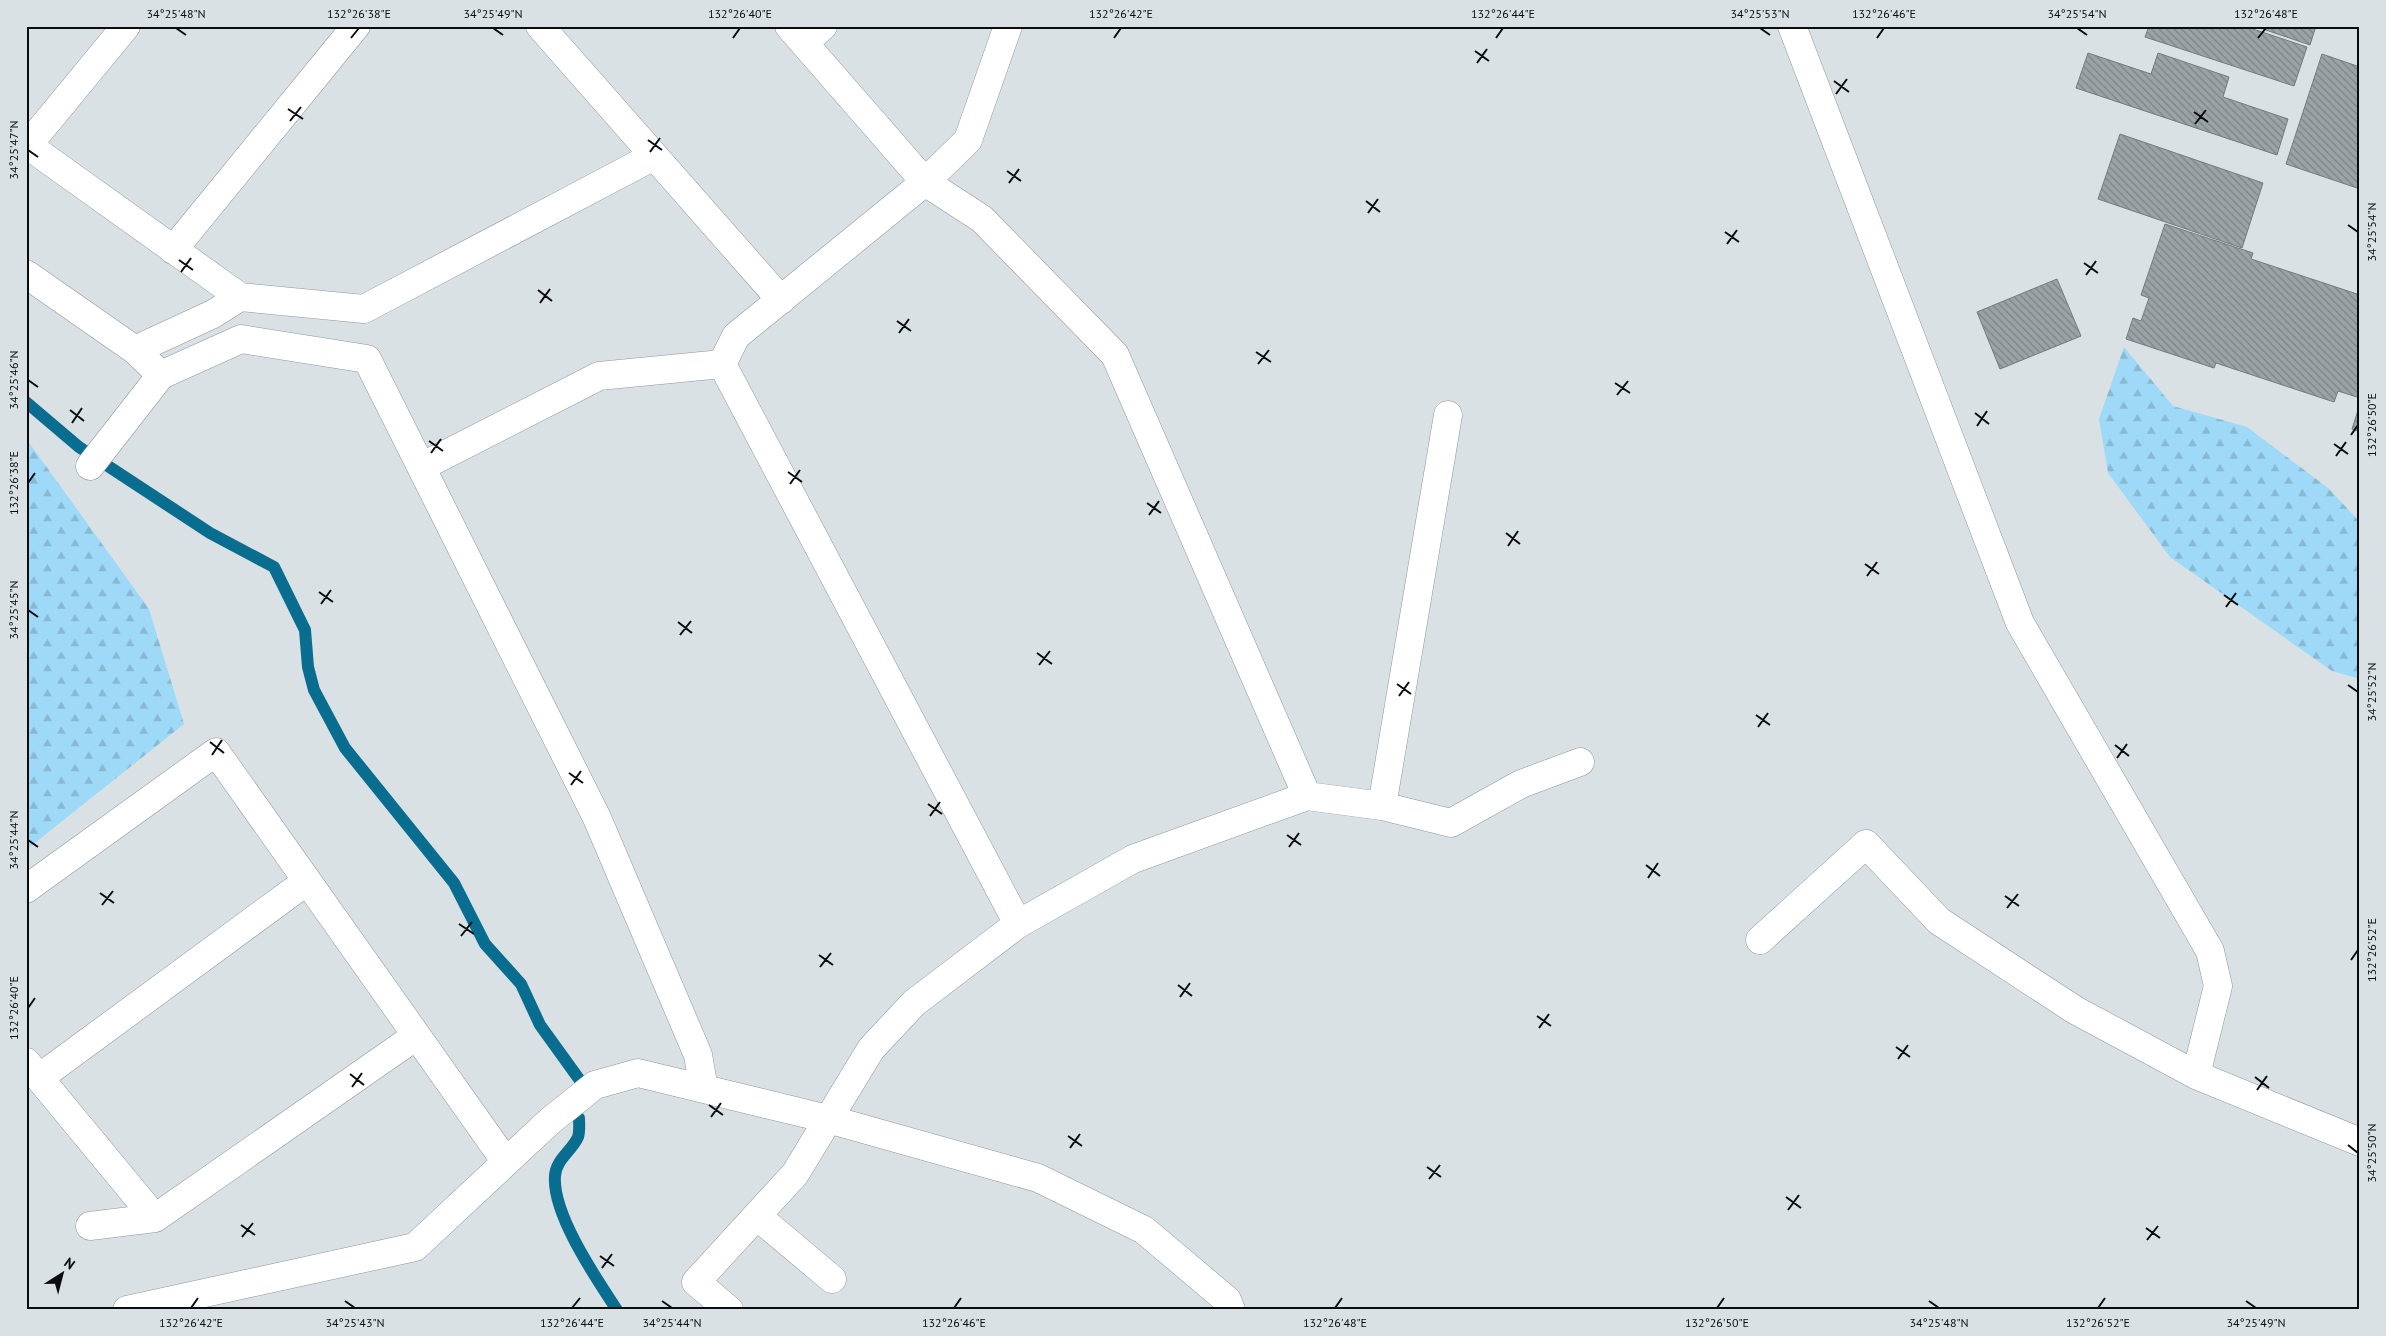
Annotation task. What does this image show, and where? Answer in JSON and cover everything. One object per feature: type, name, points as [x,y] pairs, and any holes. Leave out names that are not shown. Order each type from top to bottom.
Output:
[{"type":"street","points":[[126,26],[27,145],[240,297],[364,309],[654,156]]},
{"type":"street","points":[[173,250],[356,26]]},
{"type":"street","points":[[540,26],[781,300]]},
{"type":"street","points":[[722,364],[736,336],[925,182],[968,140],[1008,26]]},
{"type":"street","points":[[1792,26],[2020,623],[2210,951],[2218,986],[2196,1075]]},
{"type":"street","points":[[805,32],[925,182],[982,219],[1115,355],[1307,796]]},
{"type":"street","points":[[26,274],[135,350],[161,375]]},
{"type":"street","points":[[135,350],[213,314],[240,297]]},
{"type":"street","points":[[96,458],[161,375],[241,339],[367,359],[597,818],[698,1055],[704,1089]]},
{"type":"street","points":[[421,468],[600,376],[722,364]]},
{"type":"street","points":[[722,364],[1018,924]]},
{"type":"street","points":[[1382,806],[1448,415]]},
{"type":"street","points":[[26,889],[216,752],[506,1162]]},
{"type":"street","points":[[729,1310],[696,1282],[795,1174],[871,1049],[914,1003],[1018,924],[1132,859],[1307,796],[1382,806],[1451,824],[1521,784],[1580,762]]},
{"type":"street","points":[[1760,940],[1866,844],[1939,921],[2075,1010],[2196,1075],[2360,1142]]},
{"type":"street","points":[[156,1218],[33,1070],[307,880]]},
{"type":"street","points":[[90,1226],[156,1218],[416,1036]]},
{"type":"street","points":[[127,1310],[415,1247],[550,1120],[595,1085],[638,1073],[828,1119],[1038,1178],[1144,1230],[1227,1300],[1231,1310]]},
{"type":"street","points":[[757,1216],[832,1279]]},
{"type":"green space","points":[[2124,347],[2173,406],[2247,427],[2328,488],[2360,522],[2360,679],[2332,671],[2170,557],[2108,473],[2099,419]]},
{"type":"green space","points":[[26,442],[30,444],[149,609],[184,724],[26,850]]},
{"type":"building","points":[[2149,26],[2244,26],[2307,47],[2294,86],[2145,37]]},
{"type":"building","points":[[2254,26],[2316,26],[2310,45]]},
{"type":"building","points":[[2088,53],[2151,74],[2158,53],[2229,77],[2223,97],[2288,119],[2277,155],[2076,88]]},
{"type":"building","points":[[2322,54],[2360,67],[2360,189],[2286,164]]},
{"type":"building","points":[[2120,134],[2263,183],[2242,248],[2098,199]]},
{"type":"building","points":[[2165,224],[2253,253],[2251,259],[2360,295],[2360,398],[2338,391],[2334,402],[2216,363],[2214,368],[2126,339],[2133,318],[2141,321],[2149,298],[2141,295]]},
{"type":"building","points":[[2057,279],[2081,336],[2000,369],[1977,312]]},
{"type":"building","points":[[2360,404],[2360,432],[2352,429]]},
{"type":"waterway","points":[[26,402],[79,447],[210,533],[274,567],[305,630],[308,667],[314,690],[345,748],[454,883],[485,944],[521,984],[540,1025],[579,1079]]},
{"type":"waterway","points":[[579,1118],[578,1137],[556,1170],[556,1191],[560,1208],[577,1245],[617,1310]]}]
